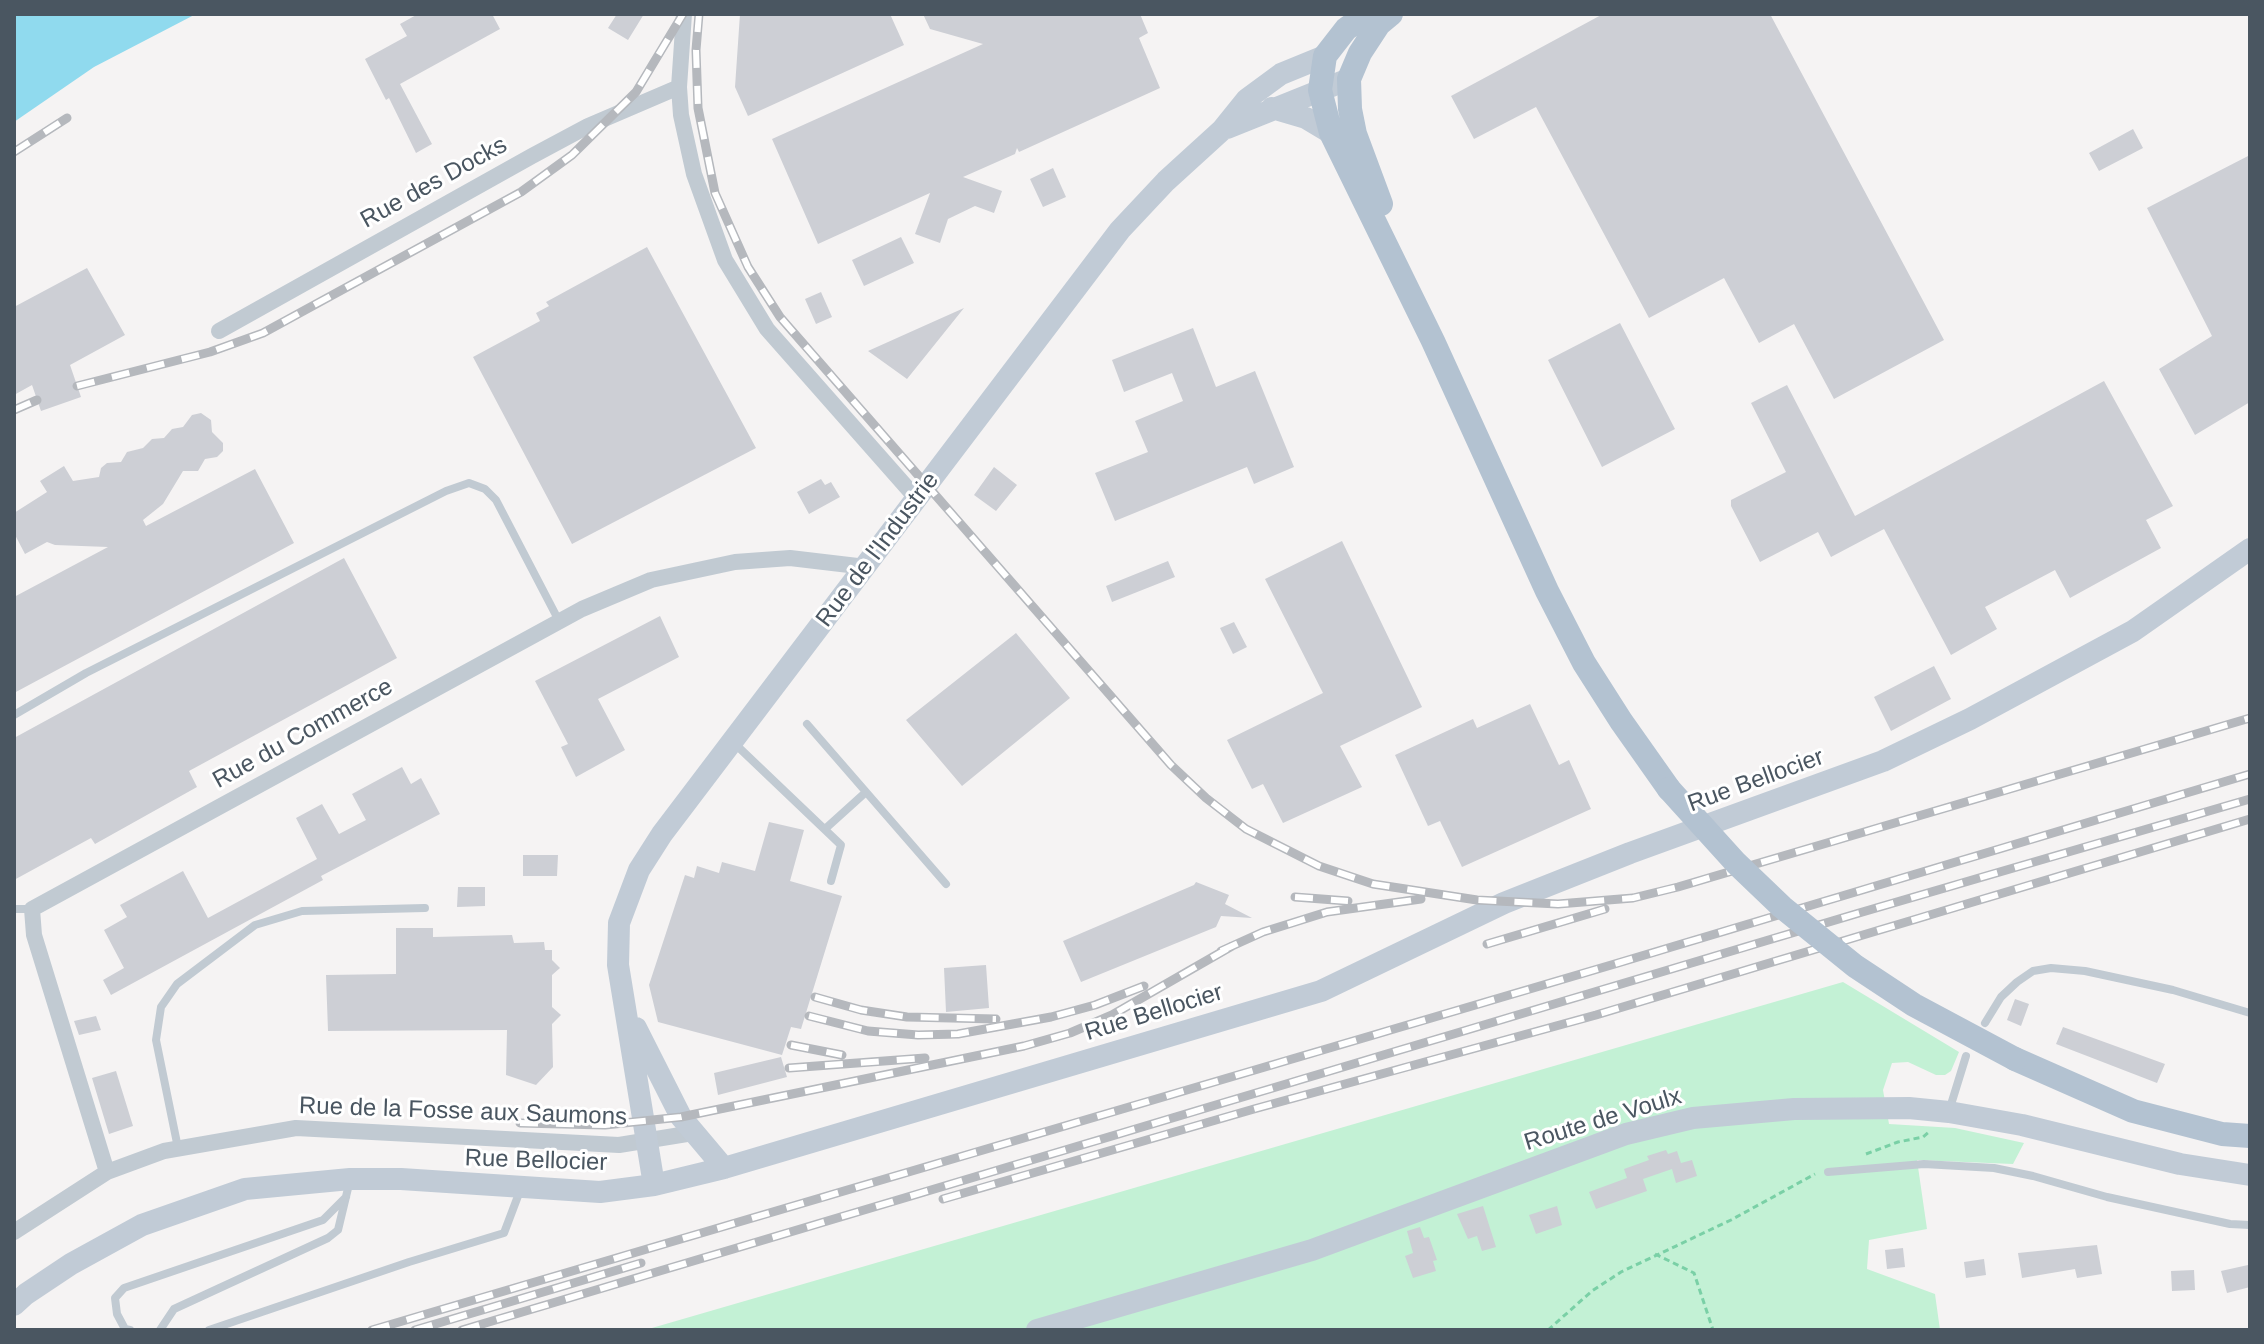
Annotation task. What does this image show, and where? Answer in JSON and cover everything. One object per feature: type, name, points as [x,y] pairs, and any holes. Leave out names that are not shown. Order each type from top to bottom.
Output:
[{"type":"main road","points":[[1222,130],[1272,108],[1317,71],[1346,29],[1367,14]]},
{"type":"main road","points":[[1391,14],[1379,24],[1360,53],[1349,79],[1350,109],[1355,134],[1433,341]]},
{"type":"main road","points":[[1317,71],[1331,133],[1433,341],[1547,591],[1584,663],[1669,789],[1747,874],[1782,907],[1855,966],[1914,1005],[2015,1059],[2133,1111],[2222,1134],[2250,1136]]},
{"type":"main road","points":[[1222,130],[1247,99],[1281,74],[1317,71],[1349,79]]},
{"type":"main road","points":[[1272,108],[1306,118],[1331,133]]},
{"type":"main road","name":"Rue de l'Industrie","points":[[654,1185],[617,944],[625,903],[639,870],[662,834],[1120,230],[1166,181],[1222,130]]},
{"type":"main road","name":"Rue Bellocier","points":[[14,1305],[71,1264],[142,1225],[245,1189],[348,1188],[401,1179],[600,1192],[654,1185],[724,1168],[1321,991],[1504,903],[1895,755],[1970,719],[2133,631],[2250,549]]},
{"type":"main road","points":[[626,1010],[681,1117],[724,1168]]},
{"type":"main road","name":"Route de Voulx","points":[[1037,1330],[1312,1250],[1519,1173],[1659,1125],[1693,1118],[1794,1109],[1909,1108],[1949,1112],[2022,1125],[2180,1164],[2250,1175]]},
{"type":"street","points":[[684,14],[679,87],[686,143],[703,202],[725,260],[767,329],[917,499]]},
{"type":"street","name":"Rue des Docks","points":[[219,331],[546,148],[588,126],[679,87]]},
{"type":"street","name":"Rue du Commerce","points":[[32,909],[559,621],[651,580],[735,562],[790,558],[866,567]]},
{"type":"street","points":[[32,909],[34,935],[107,1172]]},
{"type":"street","name":"Rue de la Fosse aux Saumons","points":[[14,1232],[107,1172],[178,1149],[296,1128],[619,1145],[693,1133]]},
{"type":"lane","points":[[14,715],[86,673],[446,491],[469,483],[485,489],[496,500],[559,621]]},
{"type":"lane","points":[[807,724],[946,884]]},
{"type":"lane","points":[[732,742],[841,845],[831,881]]},
{"type":"lane","points":[[825,829],[866,792]]},
{"type":"lane","points":[[178,1149],[156,1040],[161,1007],[177,984],[255,925],[302,911],[425,908]]},
{"type":"lane","points":[[14,909],[32,909]]},
{"type":"lane","points":[[1985,1023],[2001,997],[2017,982],[2033,971],[2051,968],[2085,971],[2173,990],[2250,1013]]},
{"type":"lane","points":[[1949,1112],[1966,1056]]},
{"type":"lane","points":[[1828,1172],[1924,1164],[1994,1168],[2107,1197],[2230,1224],[2250,1225]]},
{"type":"lane","points":[[130,1330],[125,1329],[117,1314],[115,1298],[124,1288],[323,1220],[348,1188]]},
{"type":"lane","points":[[160,1330],[174,1309],[328,1238],[338,1230],[348,1188]]},
{"type":"lane","points":[[209,1330],[504,1233],[521,1188]]},
{"type":"path","points":[[1866,1154],[1923,1137],[1949,1112]]},
{"type":"path","points":[[1548,1330],[1592,1291],[1621,1272],[1731,1220],[1811,1174],[1828,1172]]},
{"type":"path","points":[[1655,1254],[1694,1273],[1713,1330]]},
{"type":"green space","points":[[1843,982],[1959,1052],[1951,1071],[1945,1075],[1936,1075],[1908,1062],[1892,1063],[1883,1090],[1889,1124],[1955,1128],[2024,1143],[2013,1164],[1917,1160],[1927,1229],[1869,1240],[1867,1269],[1935,1294],[1940,1330],[645,1330]]},
{"type":"water","points":[[14,14],[196,14],[94,67],[14,122]]},
{"type":"building","points":[[418,14],[492,14],[500,29],[400,84],[432,144],[416,153],[389,98],[386,100],[365,59],[407,36],[400,24]]},
{"type":"building","points":[[617,14],[644,14],[628,40],[608,28]]},
{"type":"building","points":[[740,14],[890,14],[904,45],[748,116],[735,87]]},
{"type":"building","points":[[923,14],[1140,14],[1148,33],[1139,38],[1160,88],[1019,152],[1017,148],[1015,154],[963,177],[1002,191],[994,213],[975,206],[948,219],[940,243],[915,234],[930,193],[818,244],[772,139],[983,44],[930,29]]},
{"type":"building","points":[[1603,14],[1770,14],[1944,340],[1834,399],[1794,324],[1759,343],[1724,278],[1649,318],[1536,107],[1474,139],[1451,96]]},
{"type":"building","points":[[2133,129],[2143,148],[2099,171],[2089,153]]},
{"type":"building","points":[[2250,155],[2250,402],[2195,435],[2159,369],[2212,336],[2147,208]]},
{"type":"building","points":[[1053,168],[1066,197],[1043,207],[1030,179]]},
{"type":"building","points":[[901,237],[914,263],[864,286],[852,260]]},
{"type":"building","points":[[647,247],[756,448],[572,544],[473,357],[540,321],[536,313],[549,306],[546,302]]},
{"type":"building","points":[[87,268],[125,335],[70,365],[81,397],[41,411],[32,385],[14,395],[14,307]]},
{"type":"building","points":[[821,292],[832,317],[816,324],[805,299]]},
{"type":"building","points":[[964,308],[907,379],[868,351],[917,329]]},
{"type":"building","points":[[1620,323],[1675,429],[1602,467],[1548,360]]},
{"type":"building","points":[[1193,328],[1216,387],[1255,371],[1294,467],[1254,484],[1247,467],[1115,521],[1095,473],[1148,452],[1135,421],[1183,401],[1172,373],[1124,392],[1112,360]]},
{"type":"building","points":[[2104,381],[2173,506],[2146,520],[2161,548],[2070,598],[2055,570],[1985,607],[1997,629],[1951,655],[1884,529],[1831,557],[1818,532],[1760,562],[1731,506],[1731,500],[1786,472],[1751,403],[1787,385],[1855,516]]},
{"type":"building","points":[[201,413],[211,420],[212,432],[223,443],[223,451],[217,457],[205,459],[198,471],[183,471],[163,504],[143,520],[146,526],[255,469],[294,543],[14,693],[14,597],[108,547],[47,542],[25,554],[14,533],[14,513],[47,492],[40,481],[64,466],[73,481],[99,477],[101,468],[107,463],[121,462],[127,452],[143,448],[152,439],[164,438],[172,429],[183,427],[192,415]]},
{"type":"building","points":[[994,467],[1017,485],[996,511],[974,495]]},
{"type":"building","points":[[821,479],[825,485],[831,482],[840,497],[809,514],[797,492]]},
{"type":"building","points":[[1342,541],[1422,707],[1340,746],[1362,787],[1283,823],[1263,784],[1252,789],[1227,740],[1323,693],[1265,579]]},
{"type":"building","points":[[344,558],[397,658],[189,771],[197,787],[95,844],[91,838],[14,880],[14,738]]},
{"type":"building","points":[[1168,561],[1175,577],[1112,602],[1106,586]]},
{"type":"building","points":[[660,616],[679,657],[598,699],[625,750],[576,777],[561,747],[568,744],[535,681]]},
{"type":"building","points":[[1234,622],[1247,647],[1233,654],[1220,628]]},
{"type":"building","points":[[1016,633],[1070,698],[962,786],[906,720]]},
{"type":"building","points":[[1934,666],[1951,699],[1891,731],[1874,697]]},
{"type":"building","points":[[1530,704],[1559,765],[1569,760],[1591,809],[1462,867],[1440,821],[1428,826],[1395,755],[1473,719],[1477,728]]},
{"type":"building","points":[[402,767],[411,784],[421,778],[440,814],[321,876],[323,880],[111,995],[103,980],[124,968],[104,930],[127,917],[120,905],[183,871],[208,918],[317,859],[296,818],[322,804],[339,834],[366,820],[352,794]]},
{"type":"building","points":[[769,822],[804,830],[790,881],[842,896],[801,1029],[791,1027],[782,1055],[658,1022],[649,985],[685,875],[694,878],[697,866],[719,873],[722,862],[755,871]]},
{"type":"building","points":[[523,855],[558,855],[557,876],[523,876]]},
{"type":"building","points":[[1196,882],[1229,895],[1225,904],[1252,918],[1221,916],[1216,927],[1081,982],[1063,941]]},
{"type":"building","points":[[458,887],[485,887],[485,906],[457,907]]},
{"type":"building","points":[[396,928],[433,928],[433,937],[512,935],[514,943],[544,942],[545,950],[552,950],[552,960],[560,968],[552,975],[552,1007],[561,1015],[552,1024],[553,1067],[536,1085],[506,1075],[507,1030],[328,1031],[326,975],[396,974]]},
{"type":"building","points":[[986,965],[989,1008],[946,1012],[944,968]]},
{"type":"building","points":[[2015,999],[2029,1004],[2021,1026],[2007,1020]]},
{"type":"building","points":[[96,1016],[101,1030],[79,1035],[74,1021]]},
{"type":"building","points":[[2063,1027],[2165,1064],[2157,1083],[2056,1044]]},
{"type":"building","points":[[781,1057],[787,1077],[718,1095],[714,1073]]},
{"type":"building","points":[[116,1071],[133,1126],[109,1134],[92,1078]]},
{"type":"building","points":[[1666,1150],[1668,1154],[1677,1151],[1681,1163],[1692,1160],[1697,1176],[1676,1183],[1672,1169],[1643,1179],[1647,1191],[1596,1209],[1589,1192],[1627,1178],[1624,1169]]},
{"type":"building","points":[[1483,1206],[1496,1247],[1482,1251],[1477,1236],[1468,1239],[1457,1214]]},
{"type":"building","points":[[1557,1206],[1562,1225],[1536,1234],[1529,1215]]},
{"type":"building","points":[[1420,1227],[1424,1238],[1429,1237],[1437,1260],[1433,1261],[1436,1271],[1413,1278],[1405,1256],[1413,1253],[1407,1231]]},
{"type":"building","points":[[2097,1245],[2102,1274],[2077,1278],[2075,1269],[2022,1278],[2018,1253]]},
{"type":"building","points":[[1903,1248],[1905,1267],[1887,1269],[1885,1250]]},
{"type":"building","points":[[1984,1259],[1986,1275],[1966,1278],[1964,1262]]},
{"type":"building","points":[[2248,1265],[2250,1287],[2227,1293],[2221,1271]]},
{"type":"building","points":[[2194,1270],[2195,1290],[2172,1291],[2171,1271]]},
{"type":"railway","points":[[77,386],[210,352],[263,333],[521,192],[572,155],[636,92],[683,14]]},
{"type":"railway","points":[[699,14],[696,50],[698,108],[715,193],[748,267],[780,317],[1171,765],[1246,829],[1319,866],[1373,884],[1477,900],[1558,904],[1633,898],[2250,718]]},
{"type":"railway","points":[[14,152],[67,118]]},
{"type":"railway","points":[[14,410],[37,400]]},
{"type":"railway","points":[[372,1330],[2250,774]]},
{"type":"railway","points":[[462,1330],[2250,799]]},
{"type":"railway","points":[[943,1199],[1596,1015],[2250,819]]},
{"type":"railway","points":[[1295,897],[1348,901]]},
{"type":"railway","points":[[1221,951],[1263,932],[1327,912],[1421,899]]},
{"type":"railway","points":[[1487,944],[1605,909]]},
{"type":"railway","points":[[520,1123],[605,1125],[681,1117],[1024,1046],[1070,1033],[1112,1015],[1232,946]]},
{"type":"railway","points":[[809,1016],[868,1031],[958,1034],[1051,1017],[1095,1005],[1144,986]]},
{"type":"railway","points":[[815,997],[861,1010],[907,1017],[996,1019]]},
{"type":"railway","points":[[791,1045],[842,1055]]},
{"type":"railway","points":[[789,1068],[925,1058]]},
{"type":"railway","points":[[415,1330],[641,1263]]}]
